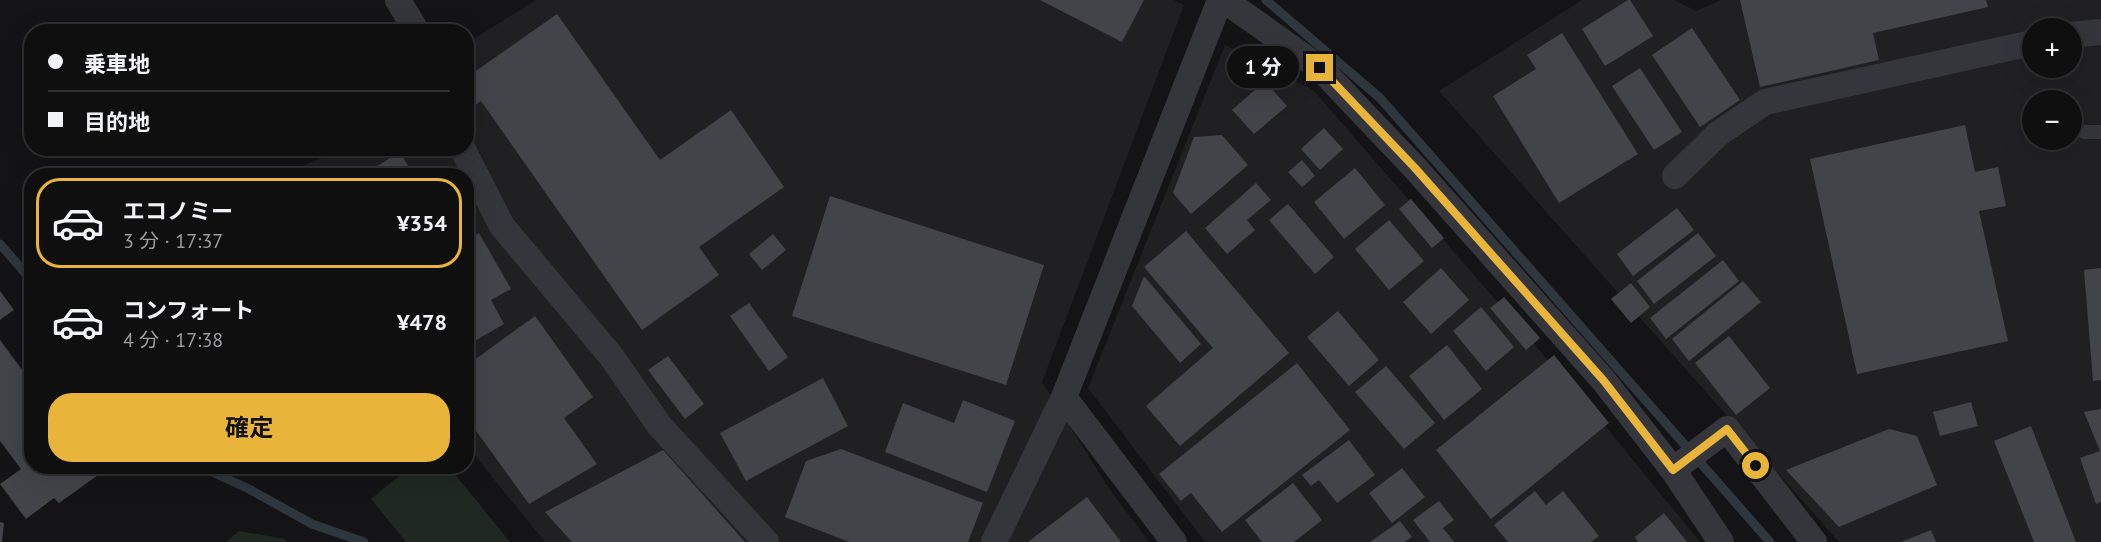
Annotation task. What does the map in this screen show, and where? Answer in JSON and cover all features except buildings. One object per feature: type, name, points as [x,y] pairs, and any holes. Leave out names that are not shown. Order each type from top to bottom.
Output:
[{"type":"street","points":[[398,0],[412,24]]},
{"type":"street","points":[[994,542],[1064,397],[1222,0],[1320,68],[1415,168],[1677,467],[1721,542]]},
{"type":"street","points":[[2082,34],[2101,32]]},
{"type":"street","points":[[1676,176],[1718,134],[1765,102],[2022,45]]},
{"type":"street","points":[[474,171],[502,226],[611,356],[659,425],[766,542]]},
{"type":"street","points":[[1064,397],[1174,542]]},
{"type":"street","points":[[1677,467],[1727,429],[1814,542]]},
{"type":"lane","points":[[2084,132],[2101,132]]},
{"type":"shaded area","points":[[536,0],[1174,0],[1184,5],[1042,382],[1108,487],[1149,542],[545,542],[474,455],[474,168],[297,168],[326,156],[474,156],[474,39]]},
{"type":"shaded area","points":[[1582,0],[1674,0],[1696,11],[1721,0],[2101,0],[2101,542],[1839,542],[1439,91]]},
{"type":"shaded area","points":[[1225,45],[1314,91],[1601,421],[1700,542],[1205,542],[1088,388]]},
{"type":"shaded area","points":[[401,474],[455,474],[510,542],[406,542],[371,499]]},
{"type":"shaded area","points":[[239,531],[285,539],[287,542],[226,542]]},
{"type":"waterway","points":[[1266,0],[1380,98],[1770,542]]},
{"type":"waterway","points":[[0,244],[24,272]]},
{"type":"waterway","points":[[216,474],[312,524],[364,542]]},
{"type":"route","points":[[1320,68],[1415,168],[1604,381],[1673,470],[1727,429],[1756,466]]}]
